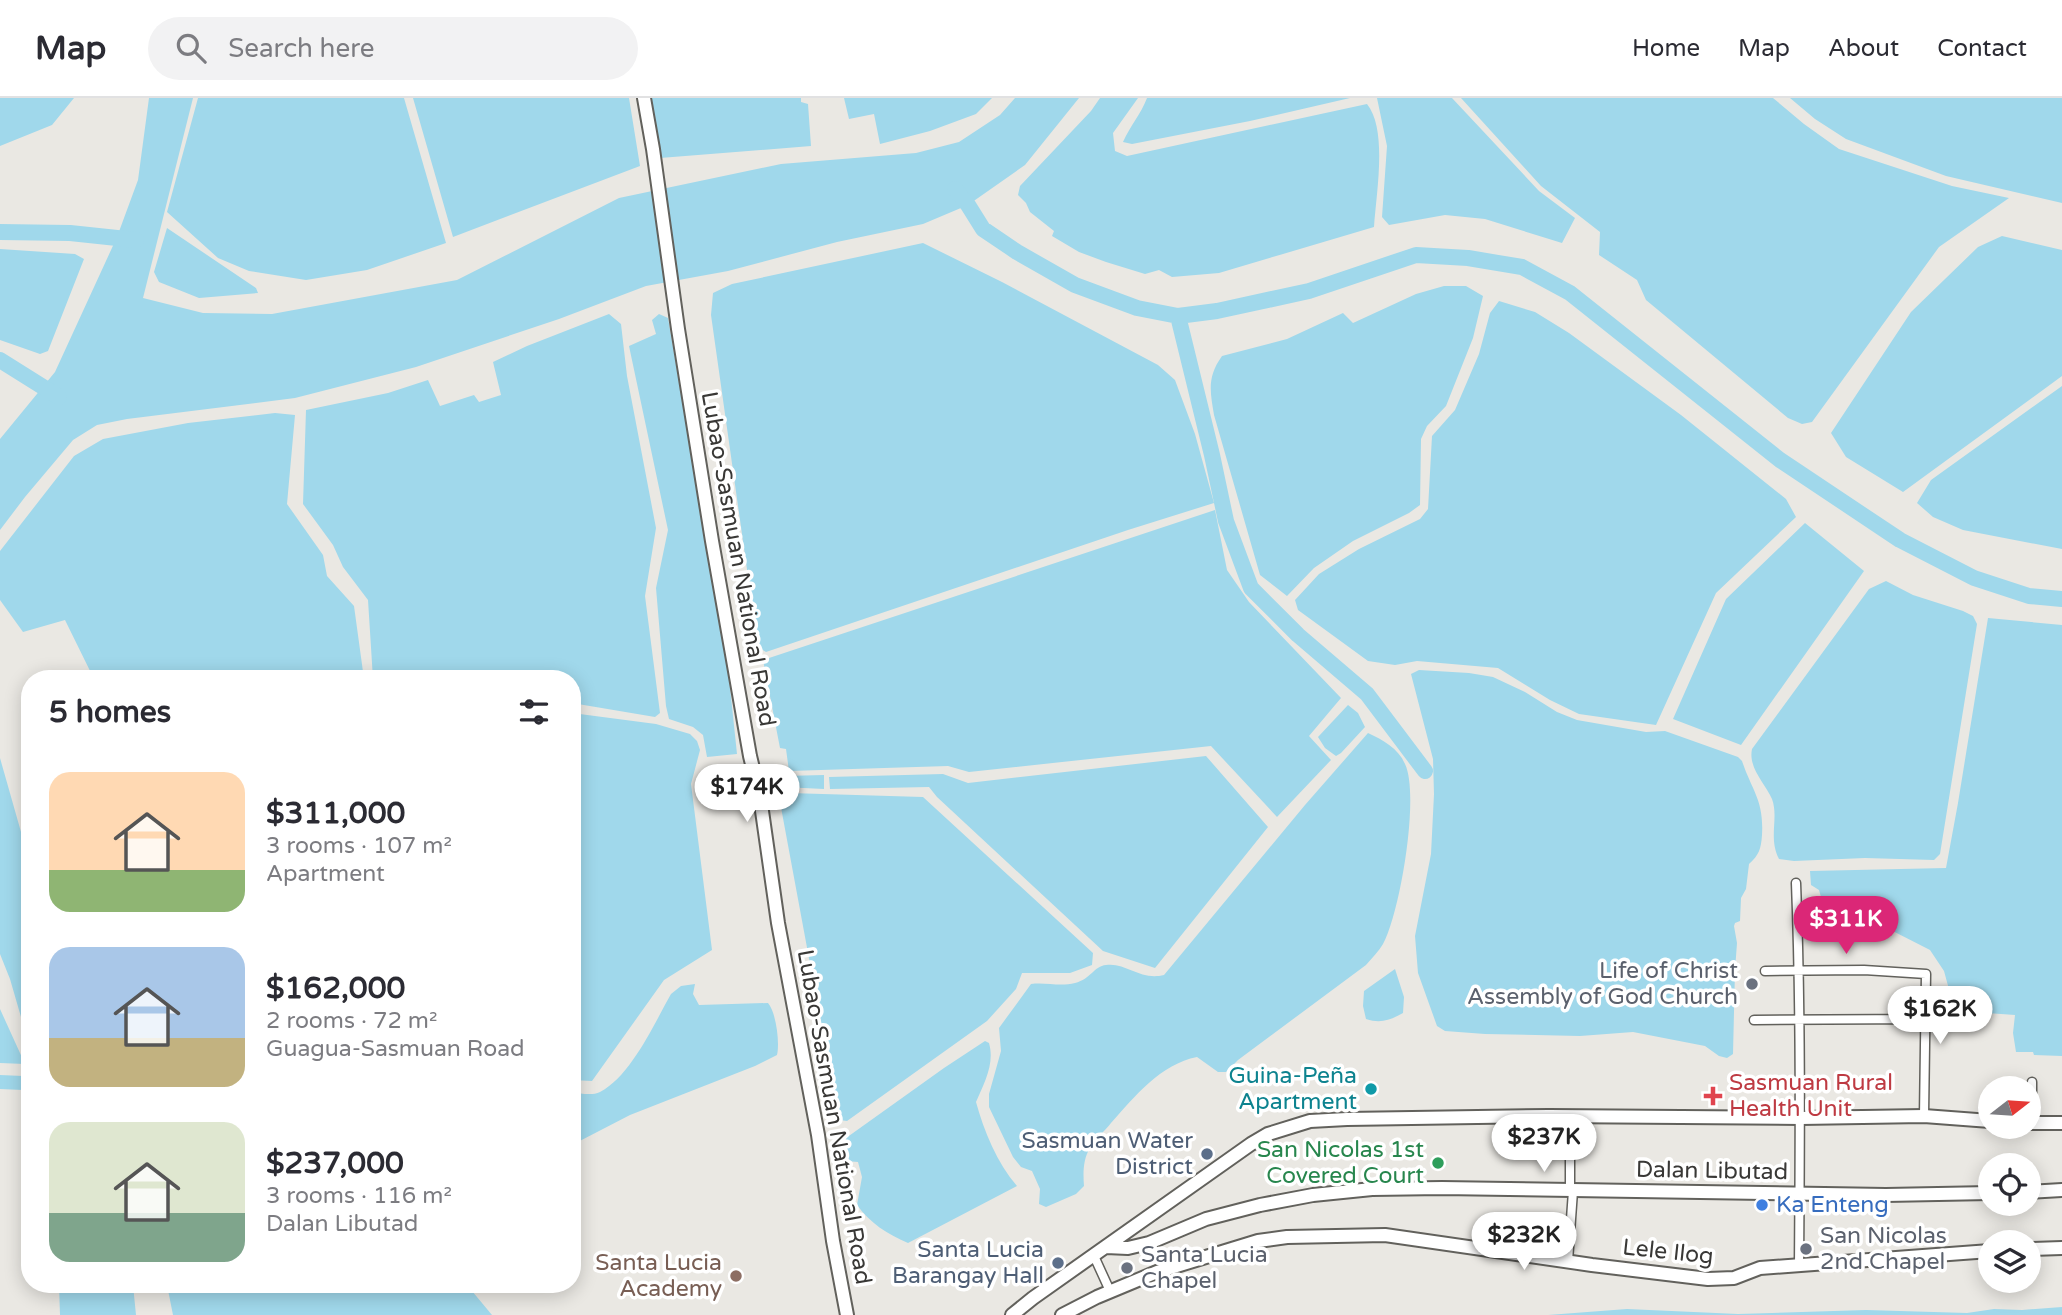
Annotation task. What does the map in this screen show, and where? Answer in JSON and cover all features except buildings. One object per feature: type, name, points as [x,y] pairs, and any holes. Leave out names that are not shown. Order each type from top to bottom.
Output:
[{"type":"main road","name":"Lubao-Sasmuan National Road","points":[[644,98],[712,541],[750,756],[760,797],[778,923],[818,1135],[847,1315]]},
{"type":"main road","points":[[1012,1315],[1163,1205],[1268,1134],[1310,1121],[1410,1117],[1924,1116],[1978,1120]]},
{"type":"main road","points":[[2041,1123],[2062,1123]]},
{"type":"main road","name":"Dalan Libutad","points":[[1106,1247],[1128,1248],[1149,1243],[1206,1219],[1260,1205],[1313,1195],[1402,1187],[1886,1195],[1978,1193]]},
{"type":"main road","points":[[2041,1192],[2062,1191]]},
{"type":"main road","name":"Lele Ilog","points":[[1062,1315],[1157,1272],[1258,1241],[1287,1237],[1385,1235],[1708,1279],[1734,1279],[1760,1268],[1978,1252]]},
{"type":"main road","points":[[2041,1249],[2062,1248]]},
{"type":"street","points":[[1796,883],[1801,1118],[1799,1266]]},
{"type":"street","points":[[1765,971],[1864,970],[1926,974],[1924,1116]]},
{"type":"street","points":[[1754,1020],[1926,1019]]},
{"type":"street","points":[[1568,1261],[1570,1117]]},
{"type":"street","points":[[1094,1256],[1110,1291]]},
{"type":"water","points":[[0,98],[74,98],[52,125],[0,146]]},
{"type":"water","points":[[149,98],[193,98],[143,298],[203,313],[272,314],[457,280],[619,198],[781,164],[916,153],[959,142],[1000,115],[1015,98],[1079,98],[1025,165],[968,205],[923,224],[837,242],[728,271],[646,286],[559,319],[416,367],[295,398],[97,425],[73,440],[0,530],[0,439],[55,372],[117,237],[138,180]]},
{"type":"water","points":[[198,98],[404,98],[446,243],[367,270],[306,280],[249,271],[218,258],[167,212]]},
{"type":"water","points":[[413,98],[629,98],[640,166],[453,237]]},
{"type":"water","points":[[651,98],[801,98],[801,102],[808,104],[811,146],[660,158]]},
{"type":"water","points":[[844,98],[992,98],[976,114],[930,131],[880,144],[874,114],[849,119]]},
{"type":"water","points":[[1100,98],[1138,98],[1113,133],[1115,151],[1127,156],[1367,104],[1373,115],[1379,146],[1374,227],[1219,273],[1172,277],[1159,270],[1145,274],[1079,252],[1052,236],[1054,231],[1030,212],[1018,195],[1020,186]]},
{"type":"water","points":[[1147,98],[1350,98],[1132,144],[1123,142]]},
{"type":"water","points":[[1377,98],[1452,98],[1539,191],[1575,218],[1562,243],[1485,219],[1445,215],[1389,225],[1382,217],[1387,146]]},
{"type":"water","points":[[1461,98],[1773,98],[1839,149],[1952,186],[2009,198],[1939,247],[1812,422],[1802,424],[1788,418],[1646,300],[1637,280],[1599,255],[1600,232],[1541,186]]},
{"type":"water","points":[[1790,98],[2062,98],[2062,203],[1946,176],[1846,139],[1815,119]]},
{"type":"water","points":[[167,228],[256,288],[258,293],[199,298],[159,282],[154,272]]},
{"type":"water","points":[[2002,236],[2062,250],[2062,376],[1903,492],[1846,457],[1831,433],[1911,312],[1978,247]]},
{"type":"water","points":[[923,243],[1158,365],[1175,380],[1195,434],[1214,503],[766,652],[758,647],[711,315],[713,293],[732,284]]},
{"type":"water","points":[[0,249],[75,254],[84,259],[48,351],[40,354],[0,340]]},
{"type":"water","points":[[1444,286],[1466,286],[1483,296],[1473,338],[1446,406],[1427,426],[1421,439],[1420,505],[1353,541],[1314,568],[1287,596],[1260,575],[1214,415],[1211,384],[1217,364],[1222,356],[1287,339],[1343,313],[1353,323],[1416,294]]},
{"type":"water","points":[[1499,301],[1535,312],[1569,333],[1681,415],[1786,499],[1796,517],[1716,593],[1656,725],[1579,714],[1550,700],[1498,668],[1417,661],[1395,665],[1368,661],[1298,610],[1295,600],[1319,574],[1359,549],[1420,519],[1428,509],[1432,436],[1455,410],[1479,354],[1490,313]]},
{"type":"water","points":[[609,314],[621,324],[627,376],[656,528],[645,596],[660,713],[655,717],[581,705],[581,670],[372,670],[368,600],[343,567],[333,545],[303,504],[306,410],[388,393],[428,380],[440,406],[474,395],[479,402],[501,395],[493,362]]},
{"type":"water","points":[[659,314],[668,318],[729,678],[737,754],[707,757],[703,735],[693,727],[669,719],[666,706],[656,588],[668,530],[629,346],[656,334],[652,320]]},
{"type":"water","points":[[2062,386],[2062,549],[1963,530],[1933,517],[1917,503],[1931,480]]},
{"type":"water","points":[[275,413],[295,415],[287,504],[323,555],[327,576],[354,606],[363,670],[90,670],[65,620],[23,632],[0,600],[0,551],[74,456],[103,439],[188,423]]},
{"type":"water","points":[[1215,510],[1227,570],[1249,602],[1341,698],[1309,736],[1331,760],[1277,817],[1211,746],[969,772],[948,766],[789,771],[786,749],[780,748],[763,660]]},
{"type":"water","points":[[1805,523],[1864,571],[1741,745],[1673,719],[1726,599]]},
{"type":"water","points":[[1886,581],[1913,595],[1963,611],[1973,616],[1977,624],[1940,854],[1934,860],[1779,859],[1774,843],[1774,806],[1752,763],[1752,749],[1869,589]]},
{"type":"water","points":[[1988,618],[2062,625],[2062,1056],[2016,1052],[2013,1033],[2015,1015],[1959,1011],[1953,1004],[1944,971],[1930,950],[1879,924],[1850,920],[1848,904],[1839,899],[1821,897],[1819,890],[1811,885],[1810,871],[1946,868]]},
{"type":"water","points":[[1419,670],[1493,677],[1577,720],[1646,732],[1665,731],[1738,757],[1742,761],[1759,804],[1762,835],[1759,851],[1749,864],[1746,889],[1741,898],[1740,921],[1734,926],[1737,943],[1733,1054],[1727,1058],[1705,1046],[1633,1032],[1580,1036],[1485,1034],[1445,1031],[1437,1026],[1418,973],[1415,936],[1431,854],[1434,794],[1433,759],[1411,674]]},
{"type":"water","points":[[1348,705],[1358,713],[1365,727],[1336,756],[1325,748],[1318,737]]},
{"type":"water","points":[[581,714],[656,724],[690,734],[697,741],[700,750],[691,784],[712,950],[664,980],[592,1081],[581,1080]]},
{"type":"water","points":[[1368,733],[1398,753],[1405,764],[1409,779],[1406,854],[1396,907],[1381,947],[1366,965],[1238,1060],[1226,1072],[1218,1072],[1197,1057],[1172,1066],[1160,1074],[1139,1092],[1092,1145],[1085,1161],[1084,1186],[1076,1194],[1046,1207],[1039,1204],[1040,1189],[1032,1171],[1021,1167],[1013,1157],[989,1107],[989,1094],[1001,1051],[999,1028],[1031,984],[1075,983],[1106,965],[1120,966],[1148,976],[1164,975]]},
{"type":"water","points":[[1206,756],[1268,827],[1155,968],[1103,951],[929,787],[830,789],[829,777],[943,774],[968,783]]},
{"type":"water","points":[[0,758],[21,832],[21,1017],[0,954]]},
{"type":"water","points":[[824,775],[824,789],[783,787],[784,776]]},
{"type":"water","points":[[789,793],[923,797],[1093,953],[1092,965],[1070,973],[1022,973],[1016,989],[987,1021],[847,1121],[839,1120],[780,802]]},
{"type":"water","points":[[1395,969],[1404,997],[1403,1013],[1385,1021],[1366,1019],[1364,991]]},
{"type":"water","points":[[695,984],[693,994],[699,1005],[768,1003],[777,1028],[777,1055],[630,1115],[581,1140],[581,1094],[600,1092],[622,1074],[641,1048],[671,994],[681,986]]},
{"type":"water","points":[[0,1009],[21,1055],[21,1064],[0,1063]]},
{"type":"water","points":[[985,1041],[989,1043],[990,1066],[976,1102],[992,1146],[1017,1186],[908,1243],[880,1227],[857,1205],[862,1177],[858,1162],[846,1161],[846,1138]]},
{"type":"water","points":[[0,1075],[21,1076],[21,1090],[0,1089]]},
{"type":"water","points":[[59,1293],[134,1293],[136,1315],[60,1315]]},
{"type":"water","points":[[169,1293],[474,1293],[492,1315],[173,1315]]},
{"type":"water","points":[[2062,1307],[2062,1315],[1548,1315],[1627,1309],[1738,1314],[1866,1310],[1967,1313],[1994,1309]]},
{"type":"waterway","points":[[955,189],[983,229],[1017,252],[1075,285],[1137,308],[1178,316],[1217,311],[1309,291],[1416,255],[1468,258],[1522,267],[1570,293],[1780,460],[1900,540],[1974,578],[2029,596],[2062,599]]},
{"type":"waterway","points":[[0,232],[70,233],[136,240]]},
{"type":"waterway","points":[[1178,316],[1226,521],[1251,588],[1298,635],[1367,694],[1425,771]]},
{"type":"waterway","points":[[0,360],[59,397]]},
{"type":"place","name":"Life of Christ Assembly of God Church","points":[[1752,984]]},
{"type":"place","name":"Guina-Peña Apartment","points":[[1371,1089]]},
{"type":"place","name":"Sasmuan Rural Health Unit","points":[[1713,1096]]},
{"type":"place","name":"Sasmuan Water District","points":[[1207,1154]]},
{"type":"place","name":"San Nicolas 1st Covered Court","points":[[1438,1163]]},
{"type":"place","name":"Ka Enteng","points":[[1762,1205]]},
{"type":"place","name":"San Nicolas 2nd Chapel","points":[[1806,1249]]},
{"type":"place","name":"Santa Lucia Barangay Hall","points":[[1058,1263]]},
{"type":"place","name":"Santa Lucia Chapel","points":[[1127,1268]]},
{"type":"place","name":"Santa Lucia Academy","points":[[736,1276]]}]
